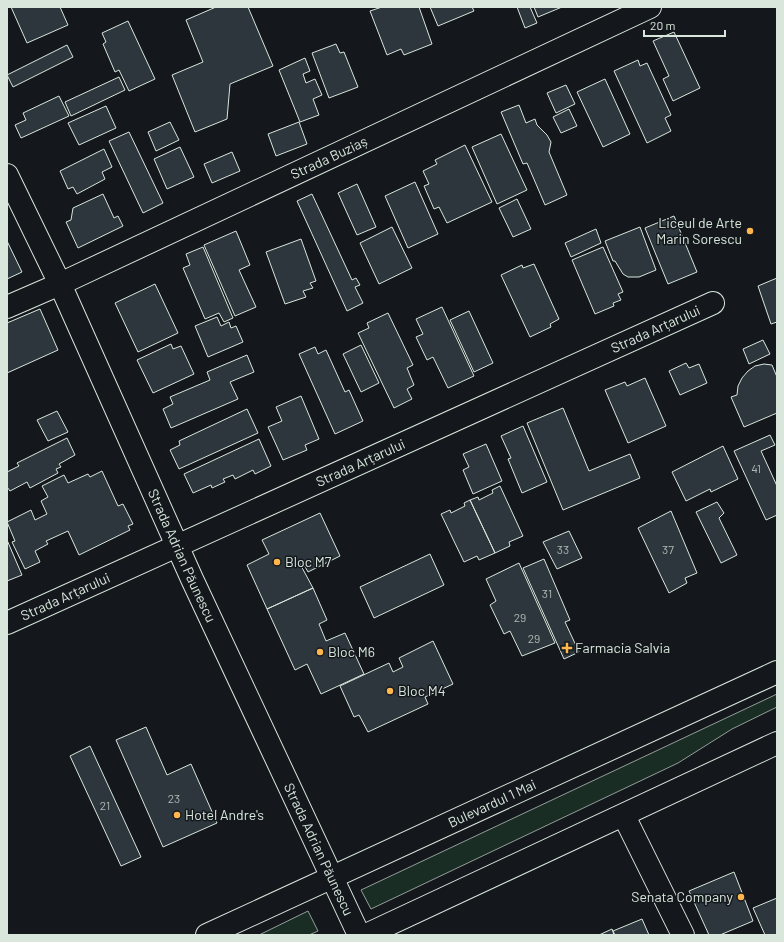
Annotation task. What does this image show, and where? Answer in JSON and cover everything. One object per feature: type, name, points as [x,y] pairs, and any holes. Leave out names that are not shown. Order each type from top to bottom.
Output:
[{"type":"street","name":"Strada Buziaș","points":[[7,307],[60,284],[650,7]]},
{"type":"street","name":"Strada Adrian Păunescu","points":[[7,175],[60,284],[178,546],[331,878],[359,935]]},
{"type":"street","name":"Strada Arțarului","points":[[7,623],[713,303]]},
{"type":"street","name":"Bulevardul 1 Mai","points":[[207,935],[777,672]]},
{"type":"street","points":[[366,935],[624,816],[777,743]]},
{"type":"street","points":[[624,816],[683,935]]},
{"type":"green space","points":[[777,694],[777,707],[732,729],[678,763],[371,909],[361,890]]},
{"type":"green space","points":[[308,911],[318,931],[309,935],[259,935]]},
{"type":"building","points":[[11,7],[60,7],[68,25],[27,43]]},
{"type":"building","points":[[216,7],[248,7],[273,66],[230,84],[227,119],[195,132],[172,75],[203,62],[186,20]]},
{"type":"building","points":[[382,7],[419,7],[432,44],[404,55],[401,49],[387,55],[370,11]]},
{"type":"building","points":[[430,7],[472,7],[474,11],[438,26]]},
{"type":"building","points":[[517,7],[530,7],[537,23],[525,28]]},
{"type":"building","points":[[534,7],[562,7],[538,17]]},
{"type":"building","points":[[128,21],[155,79],[129,91],[119,70],[115,72],[103,44],[106,42],[102,33]]},
{"type":"building","points":[[674,32],[700,88],[673,101],[663,79],[669,76],[653,41]]},
{"type":"building","points":[[336,44],[340,53],[344,52],[358,87],[329,98],[312,53]]},
{"type":"building","points":[[67,45],[73,57],[13,87],[7,75]]},
{"type":"building","points":[[305,58],[310,71],[303,74],[306,83],[315,79],[322,95],[313,99],[319,115],[300,122],[279,70]]},
{"type":"building","points":[[638,60],[640,66],[647,63],[671,115],[665,118],[671,131],[647,143],[614,71]]},
{"type":"building","points":[[119,77],[125,90],[71,116],[65,102]]},
{"type":"building","points":[[605,79],[630,134],[603,147],[577,92]]},
{"type":"building","points":[[566,85],[575,104],[556,113],[547,93]]},
{"type":"building","points":[[59,96],[69,116],[21,138],[15,125],[26,120],[23,113]]},
{"type":"building","points":[[519,105],[526,123],[535,119],[537,125],[547,135],[551,142],[549,152],[567,195],[545,205],[527,163],[523,164],[501,112]]},
{"type":"building","points":[[106,106],[116,128],[79,145],[68,123]]},
{"type":"building","points":[[569,109],[577,126],[561,133],[553,117]]},
{"type":"building","points":[[170,122],[179,140],[156,151],[148,132]]},
{"type":"building","points":[[299,122],[307,144],[276,156],[268,134]]},
{"type":"building","points":[[129,132],[163,203],[143,213],[109,141]]},
{"type":"building","points":[[501,134],[527,190],[497,204],[472,147]]},
{"type":"building","points":[[465,145],[492,202],[447,223],[439,207],[434,209],[424,186],[429,184],[423,171],[437,164],[435,160]]},
{"type":"building","points":[[180,147],[194,177],[167,189],[154,159]]},
{"type":"building","points":[[104,149],[112,167],[102,172],[105,179],[77,194],[73,187],[68,189],[60,171]]},
{"type":"building","points":[[232,152],[240,171],[212,183],[204,164]]},
{"type":"building","points":[[415,182],[438,234],[408,248],[385,196]]},
{"type":"building","points":[[357,184],[376,227],[357,235],[338,193]]},
{"type":"building","points":[[103,194],[114,218],[118,216],[123,226],[78,248],[66,222],[71,220],[73,208]]},
{"type":"building","points":[[312,194],[352,280],[356,278],[360,285],[355,287],[363,303],[347,311],[297,201]]},
{"type":"building","points":[[517,199],[531,229],[513,237],[499,208]]},
{"type":"building","points":[[674,216],[697,272],[668,284],[645,228]]},
{"type":"building","points":[[392,227],[412,268],[379,284],[360,243]]},
{"type":"building","points":[[640,227],[656,270],[639,277],[628,277],[623,274],[615,261],[613,261],[605,241]]},
{"type":"building","points":[[596,229],[601,243],[571,257],[565,243]]},
{"type":"building","points":[[236,231],[250,265],[239,270],[256,307],[235,316],[204,245]]},
{"type":"building","points":[[301,239],[316,281],[310,283],[313,288],[303,291],[306,297],[285,304],[266,252]]},
{"type":"building","points":[[7,241],[22,272],[7,279]]},
{"type":"building","points":[[203,247],[233,318],[224,322],[219,313],[205,319],[183,268],[190,265],[186,254]]},
{"type":"building","points":[[603,247],[623,292],[618,294],[621,300],[613,303],[614,306],[595,314],[572,260]]},
{"type":"building","points":[[534,264],[559,319],[550,324],[551,327],[530,337],[501,275],[522,265],[523,268]]},
{"type":"building","points":[[777,278],[777,322],[771,324],[758,286]]},
{"type":"building","points":[[155,284],[178,333],[138,352],[115,303]]},
{"type":"building","points":[[442,307],[474,376],[448,388],[433,357],[427,360],[416,337],[423,334],[416,319]]},
{"type":"building","points":[[40,309],[58,350],[7,373],[7,323]]},
{"type":"building","points":[[469,311],[493,363],[474,372],[450,320]]},
{"type":"building","points":[[388,313],[413,365],[407,368],[414,385],[407,389],[412,399],[394,408],[358,333],[369,328],[367,323]]},
{"type":"building","points":[[217,317],[221,326],[229,322],[231,328],[236,326],[243,342],[208,357],[195,326]]},
{"type":"building","points":[[763,340],[770,354],[749,364],[743,349]]},
{"type":"building","points":[[171,344],[173,349],[181,346],[194,374],[153,393],[137,360]]},
{"type":"building","points":[[361,345],[379,383],[361,392],[343,354]]},
{"type":"building","points":[[315,347],[318,354],[326,350],[345,392],[349,390],[363,421],[335,434],[299,354]]},
{"type":"building","points":[[247,355],[254,372],[230,382],[238,399],[171,428],[163,409],[173,404],[170,397],[210,380],[207,372]]},
{"type":"building","points":[[686,363],[689,368],[699,364],[707,383],[680,395],[669,371]]},
{"type":"building","points":[[764,364],[772,365],[777,377],[777,413],[744,427],[731,397],[737,395],[738,386],[748,371],[755,366]]},
{"type":"building","points":[[645,378],[666,426],[628,443],[605,390],[625,382],[627,386]]},
{"type":"building","points":[[301,396],[319,439],[305,445],[307,450],[283,460],[268,427],[282,421],[276,407]]},
{"type":"building","points":[[563,408],[589,471],[630,454],[640,478],[563,510],[527,423]]},
{"type":"building","points":[[247,409],[258,433],[179,469],[170,450],[180,445],[179,441]]},
{"type":"building","points":[[57,411],[68,432],[48,441],[37,420]]},
{"type":"building","points":[[523,426],[547,482],[522,493],[508,459],[511,458],[501,436]]},
{"type":"building","points":[[770,435],[775,445],[761,451],[777,486],[777,515],[766,520],[734,451]]},
{"type":"building","points":[[67,438],[75,455],[59,464],[61,467],[56,469],[58,473],[30,488],[27,482],[10,491],[7,487],[7,472],[19,466],[17,463]]},
{"type":"building","points":[[259,439],[271,466],[255,474],[253,470],[235,479],[233,475],[223,479],[225,482],[212,488],[211,485],[193,493],[184,474]]},
{"type":"building","points":[[486,444],[502,481],[473,494],[463,470],[469,467],[463,454]]},
{"type":"building","points":[[723,446],[738,479],[711,492],[710,489],[686,501],[672,472]]},
{"type":"building","points":[[102,471],[118,506],[123,504],[133,524],[128,526],[130,530],[79,555],[68,531],[46,541],[48,544],[35,551],[40,562],[25,569],[12,542],[15,541],[7,522],[31,510],[35,520],[47,514],[41,501],[48,497],[42,486],[64,475],[68,483],[88,474],[90,477]]},
{"type":"building","points":[[500,486],[523,536],[509,542],[510,546],[495,553],[470,500],[478,497],[479,500],[493,493],[492,490]]},
{"type":"building","points":[[470,500],[495,553],[479,560],[477,556],[464,562],[441,514],[450,510],[451,513],[465,506],[464,503]]},
{"type":"building","points":[[717,502],[724,513],[719,518],[737,555],[721,563],[696,512]]},
{"type":"building","points":[[671,511],[697,573],[685,578],[687,583],[669,593],[638,528]]},
{"type":"building","name":"Bloc M7","points":[[320,513],[340,556],[308,572],[302,561],[299,562],[313,588],[267,609],[247,565],[269,554],[262,540]]},
{"type":"building","points":[[569,531],[582,558],[557,569],[543,542]]},
{"type":"building","points":[[7,540],[22,575],[7,581]]},
{"type":"building","points":[[430,554],[444,585],[374,618],[360,587]]},
{"type":"building","points":[[544,559],[570,620],[565,622],[579,652],[564,659],[523,568]]},
{"type":"building","points":[[519,563],[555,643],[522,656],[510,631],[504,634],[490,605],[496,601],[486,579]]},
{"type":"building","name":"Bloc M6","points":[[313,588],[327,620],[319,624],[326,641],[345,633],[364,674],[321,694],[307,664],[295,670],[267,609]]},
{"type":"building","name":"Bloc M4","points":[[433,641],[453,684],[425,697],[428,704],[368,732],[359,715],[354,717],[340,686],[389,663],[393,672],[403,667],[399,658]]},
{"type":"building","points":[[146,727],[167,775],[191,764],[217,823],[163,847],[116,740]]},
{"type":"building","points":[[90,746],[141,857],[121,866],[70,756]]},
{"type":"building","points":[[734,872],[753,921],[720,935],[709,935],[689,891]]},
{"type":"building","points":[[777,898],[777,935],[765,935],[753,908]]},
{"type":"building","points":[[642,919],[649,935],[615,935],[613,931]]},
{"type":"building","points":[[612,929],[614,935],[599,935]]},
{"type":"place","name":"Liceul de Arte Marin Sorescu","points":[[750,231]]},
{"type":"place","name":"Bloc M7","points":[[277,562]]},
{"type":"place","name":"Farmacia Salvia","points":[[567,648]]},
{"type":"place","name":"Bloc M6","points":[[320,652]]},
{"type":"place","name":"Bloc M4","points":[[390,691]]},
{"type":"place","name":"Hotel Andre's","points":[[177,815]]},
{"type":"place","name":"Senata Company","points":[[741,897]]}]
